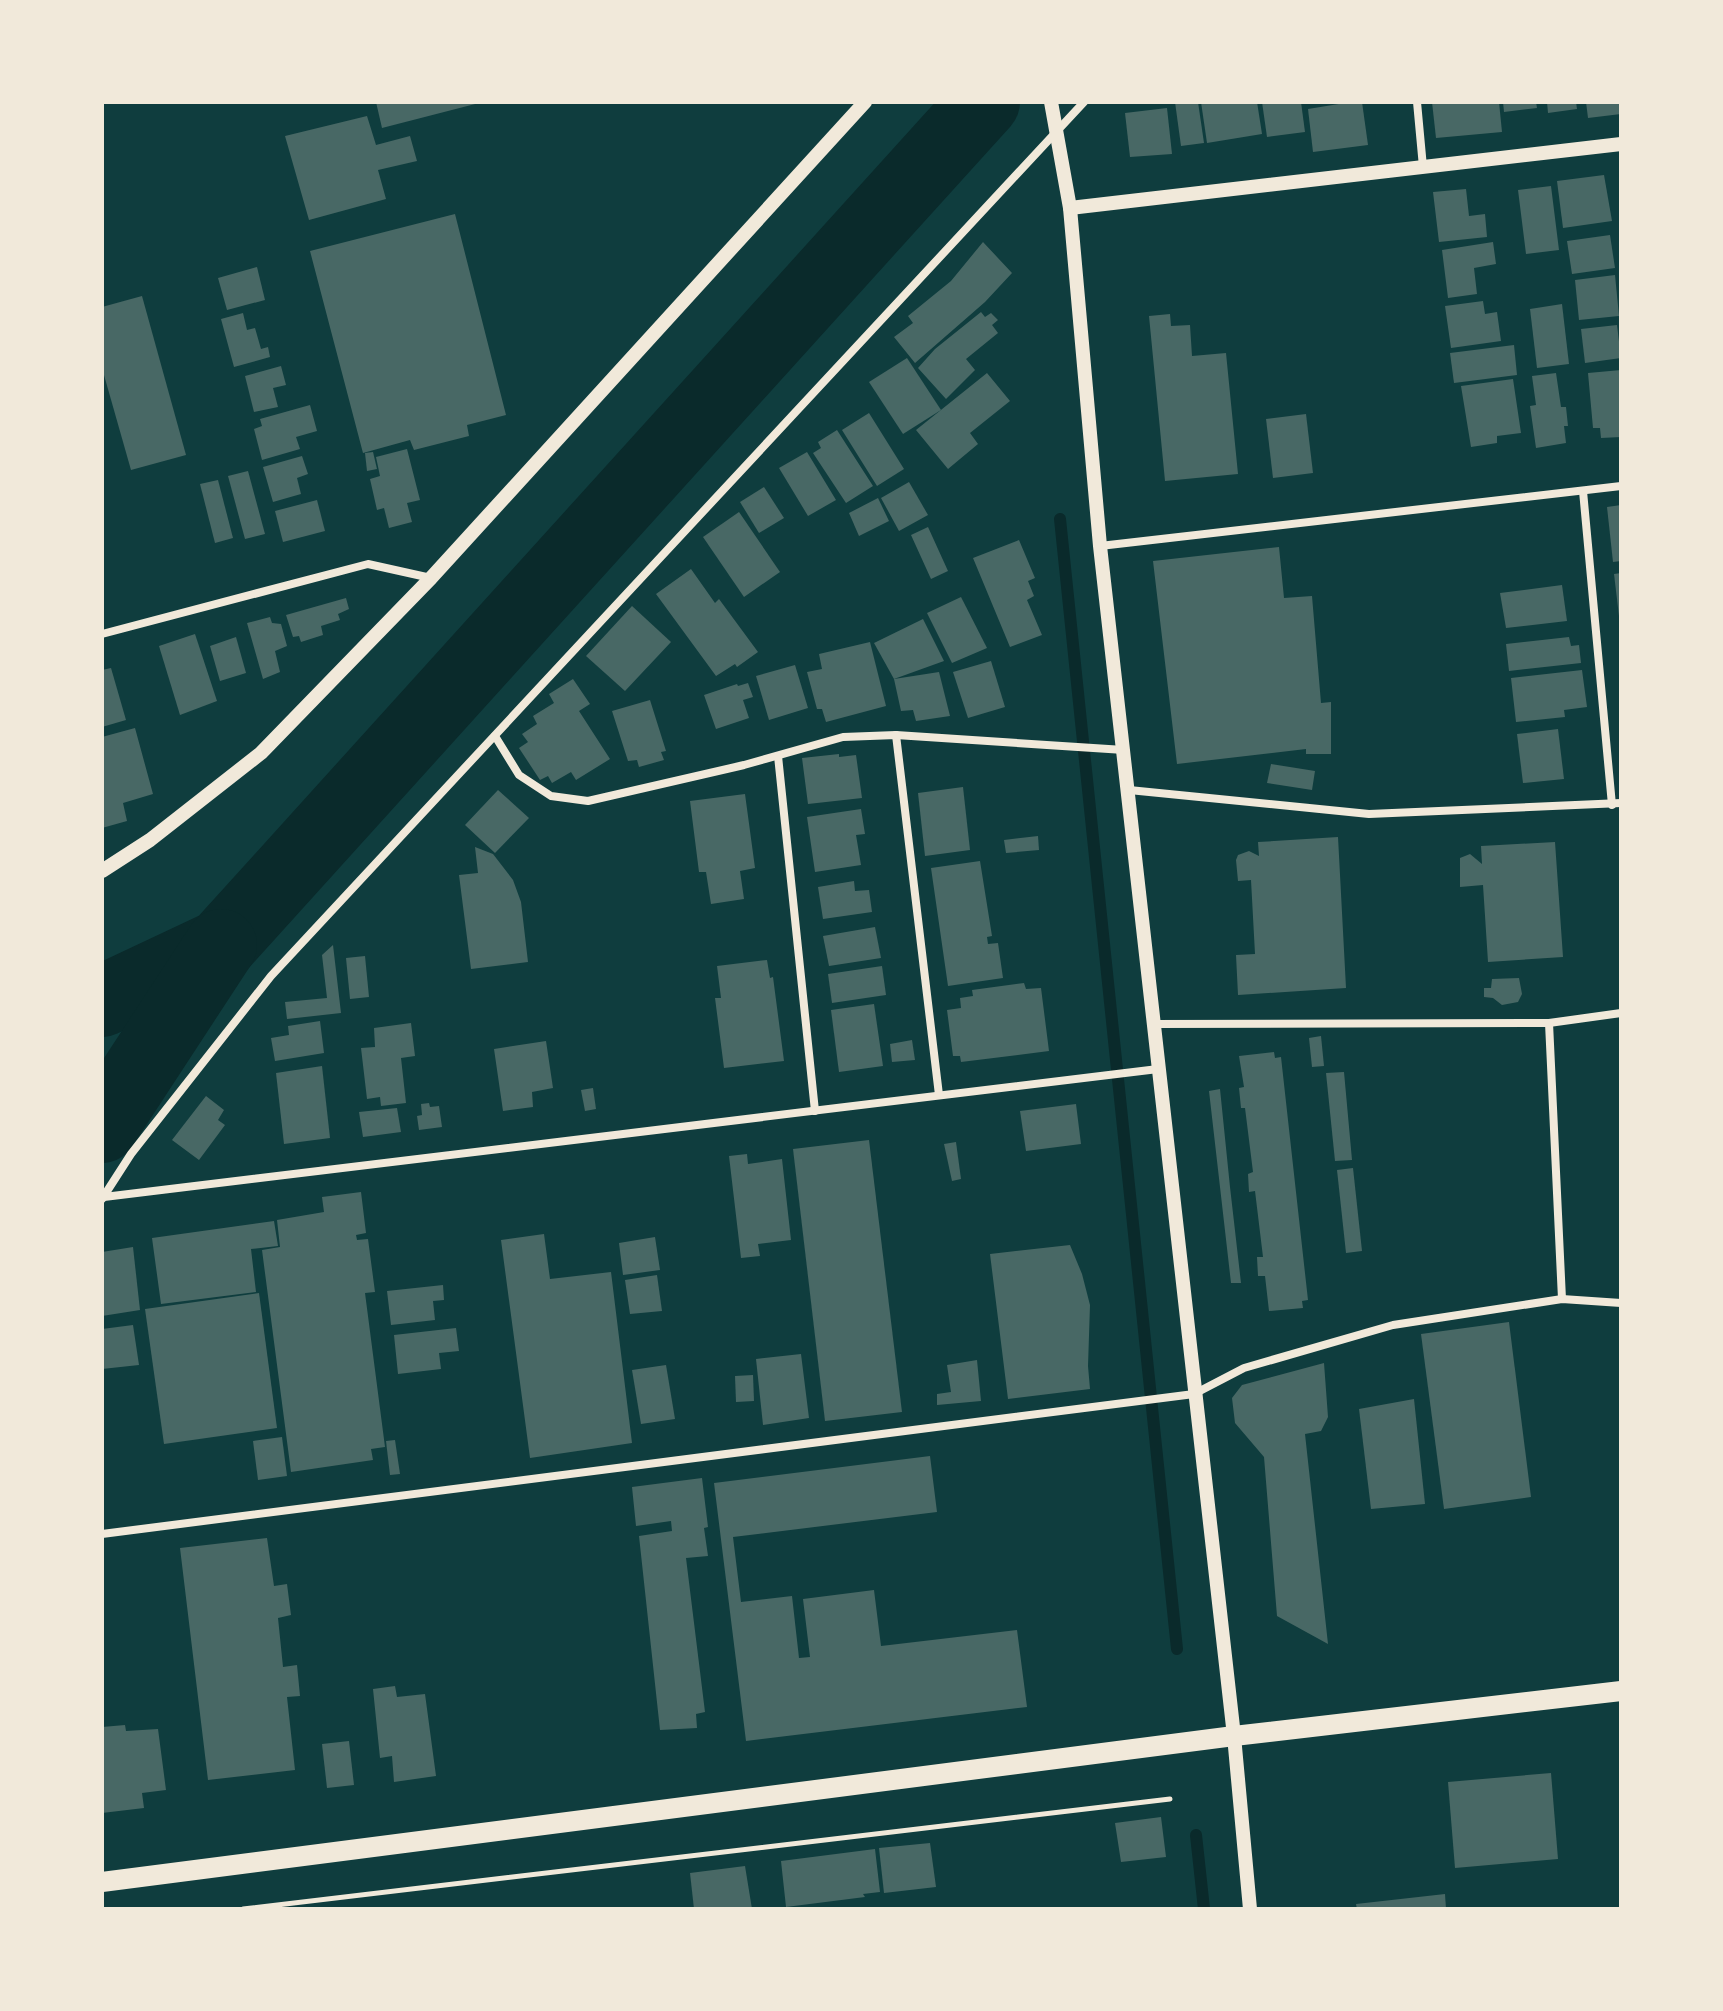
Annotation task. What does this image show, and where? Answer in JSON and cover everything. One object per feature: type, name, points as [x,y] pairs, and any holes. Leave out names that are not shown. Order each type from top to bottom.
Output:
[{"type":"main road","points":[[102,1882],[1234,1736],[1621,1691]]},
{"type":"street","points":[[102,871],[150,840],[261,753],[431,578],[865,102]]},
{"type":"street","points":[[1051,102],[1070,208],[1100,546],[1234,1736],[1250,1909]]},
{"type":"street","points":[[103,1198],[131,1154],[271,976],[1056,126],[1084,102]]},
{"type":"street","points":[[1417,102],[1423,167]]},
{"type":"street","points":[[1070,208],[1621,144]]},
{"type":"street","points":[[1100,546],[1621,486]]},
{"type":"street","points":[[1129,790],[1369,814],[1616,804],[1583,491]]},
{"type":"street","points":[[102,634],[368,564],[431,578]]},
{"type":"street","points":[[495,736],[519,775],[551,796],[588,801],[778,756],[843,737],[896,735],[1124,750]]},
{"type":"street","points":[[896,735],[939,1095]]},
{"type":"street","points":[[778,756],[815,1111]]},
{"type":"street","points":[[1153,1024],[1549,1023],[1621,1013]]},
{"type":"street","points":[[1549,1023],[1562,1299]]},
{"type":"street","points":[[103,1198],[1158,1069]]},
{"type":"street","points":[[102,1534],[1194,1394],[1244,1368],[1393,1325],[1562,1299],[1621,1303]]},
{"type":"path","points":[[243,1909],[1170,1799]]},
{"type":"building","points":[[376,102],[479,102],[479,103],[382,128]]},
{"type":"building","points":[[1175,102],[1198,102],[1204,143],[1181,146]]},
{"type":"building","points":[[1201,102],[1257,102],[1262,134],[1207,143]]},
{"type":"building","points":[[1262,102],[1301,102],[1305,132],[1267,137]]},
{"type":"building","points":[[1362,102],[1368,145],[1313,152],[1308,109]]},
{"type":"building","points":[[1432,102],[1499,102],[1502,132],[1436,138]]},
{"type":"building","points":[[1503,102],[1536,102],[1537,108],[1504,112]]},
{"type":"building","points":[[1547,102],[1576,102],[1577,109],[1548,113]]},
{"type":"building","points":[[1586,102],[1621,102],[1621,114],[1588,118]]},
{"type":"building","points":[[1167,108],[1172,154],[1130,157],[1125,113]]},
{"type":"building","points":[[367,116],[376,145],[410,136],[417,161],[378,170],[386,199],[309,220],[285,136]]},
{"type":"building","points":[[1604,175],[1612,221],[1563,228],[1557,181]]},
{"type":"building","points":[[1551,186],[1559,250],[1526,254],[1518,190]]},
{"type":"building","points":[[1466,189],[1469,216],[1485,214],[1487,237],[1439,242],[1433,192]]},
{"type":"building","points":[[455,214],[506,415],[467,425],[469,436],[414,450],[410,440],[363,453],[310,251]]},
{"type":"building","points":[[1610,235],[1615,268],[1572,274],[1567,241]]},
{"type":"building","points":[[983,242],[1012,273],[985,302],[915,363],[894,337],[913,323],[908,316],[951,281]]},
{"type":"building","points":[[1493,242],[1496,264],[1474,268],[1477,294],[1448,298],[1442,250]]},
{"type":"building","points":[[257,267],[265,300],[227,310],[218,278]]},
{"type":"building","points":[[1615,275],[1619,316],[1579,320],[1575,280]]},
{"type":"building","points":[[142,296],[186,455],[131,470],[102,368],[102,307]]},
{"type":"building","points":[[1483,301],[1485,314],[1497,312],[1501,341],[1451,348],[1445,306]]},
{"type":"building","points":[[1562,304],[1569,364],[1537,368],[1530,309]]},
{"type":"building","points":[[981,312],[985,317],[991,313],[998,320],[992,325],[998,333],[966,359],[975,370],[946,399],[918,368],[935,349]]},
{"type":"building","points":[[243,313],[247,330],[255,328],[261,349],[268,347],[270,357],[234,367],[221,319]]},
{"type":"building","points":[[1170,314],[1171,326],[1190,325],[1192,356],[1226,353],[1238,474],[1165,481],[1149,316]]},
{"type":"building","points":[[1617,325],[1621,358],[1585,363],[1581,329]]},
{"type":"building","points":[[1514,345],[1517,375],[1454,383],[1450,353]]},
{"type":"building","points":[[907,358],[941,410],[903,434],[869,382]]},
{"type":"building","points":[[281,366],[286,385],[273,388],[278,407],[254,412],[245,376]]},
{"type":"building","points":[[1621,370],[1621,437],[1601,438],[1600,428],[1593,428],[1588,373]]},
{"type":"building","points":[[987,373],[1010,401],[970,433],[978,444],[948,469],[916,430]]},
{"type":"building","points":[[1556,373],[1561,407],[1566,407],[1566,443],[1536,448],[1530,406],[1536,405],[1532,376]]},
{"type":"building","points":[[1513,379],[1521,433],[1497,436],[1497,443],[1471,447],[1461,386]]},
{"type":"building","points":[[310,405],[317,431],[296,437],[300,449],[262,460],[254,429],[262,426],[260,419]]},
{"type":"building","points":[[869,413],[904,469],[877,486],[842,430]]},
{"type":"building","points":[[1306,414],[1313,473],[1273,478],[1266,419]]},
{"type":"building","points":[[837,430],[873,486],[846,503],[813,453],[821,448],[818,442]]},
{"type":"building","points":[[407,449],[420,500],[407,503],[412,522],[389,528],[384,508],[377,510],[370,479],[380,476],[376,457]]},
{"type":"building","points":[[373,452],[377,469],[367,471],[365,453]]},
{"type":"building","points":[[807,452],[836,500],[808,516],[779,468]]},
{"type":"building","points":[[302,456],[308,474],[297,478],[301,494],[273,502],[263,467]]},
{"type":"building","points":[[248,471],[265,534],[245,539],[228,476]]},
{"type":"building","points":[[218,480],[233,538],[215,543],[200,484]]},
{"type":"building","points":[[909,482],[928,515],[899,531],[881,498]]},
{"type":"building","points":[[764,487],[784,518],[759,533],[740,502]]},
{"type":"building","points":[[878,498],[889,521],[859,536],[849,513]]},
{"type":"building","points":[[317,500],[325,531],[283,542],[275,511]]},
{"type":"building","points":[[1621,505],[1621,561],[1613,562],[1607,507]]},
{"type":"building","points":[[739,512],[780,572],[744,597],[703,537]]},
{"type":"building","points":[[928,527],[948,571],[931,579],[911,535]]},
{"type":"building","points":[[1019,540],[1035,578],[1028,581],[1034,596],[1027,600],[1042,635],[1010,647],[973,558]]},
{"type":"building","points":[[1279,547],[1284,598],[1312,596],[1321,703],[1331,702],[1331,754],[1306,754],[1306,749],[1177,764],[1153,561]]},
{"type":"building","points":[[691,569],[715,603],[719,599],[758,652],[737,667],[735,664],[716,676],[656,594]]},
{"type":"building","points":[[1621,573],[1621,616],[1619,616],[1614,574]]},
{"type":"building","points":[[1562,585],[1567,621],[1506,628],[1500,593]]},
{"type":"building","points":[[961,597],[987,648],[952,663],[927,613]]},
{"type":"building","points":[[346,598],[349,609],[338,614],[340,620],[321,626],[323,635],[301,642],[299,636],[293,637],[286,615]]},
{"type":"building","points":[[632,606],[671,642],[625,691],[586,656]]},
{"type":"building","points":[[270,617],[272,623],[281,624],[287,646],[275,651],[280,672],[263,679],[247,623]]},
{"type":"building","points":[[923,619],[944,661],[894,679],[874,643]]},
{"type":"building","points":[[195,634],[217,701],[180,715],[159,646]]},
{"type":"building","points":[[236,637],[246,673],[220,681],[210,646]]},
{"type":"building","points":[[1569,637],[1571,646],[1579,645],[1581,663],[1509,671],[1506,644]]},
{"type":"building","points":[[870,642],[886,706],[826,722],[822,709],[817,709],[807,672],[822,669],[819,654]]},
{"type":"building","points":[[991,661],[1005,707],[968,718],[953,672]]},
{"type":"building","points":[[795,665],[808,708],[769,720],[756,676]]},
{"type":"building","points":[[111,668],[126,720],[102,727],[102,670]]},
{"type":"building","points":[[1582,670],[1587,707],[1564,710],[1565,717],[1516,722],[1511,678]]},
{"type":"building","points":[[939,672],[950,716],[916,721],[913,710],[901,711],[894,679]]},
{"type":"building","points":[[573,679],[590,704],[579,711],[610,759],[576,780],[571,772],[552,783],[548,776],[540,780],[519,748],[528,742],[522,734],[537,724],[533,716],[554,703],[549,694]]},
{"type":"building","points":[[748,683],[753,697],[743,700],[749,718],[716,729],[704,695]]},
{"type":"building","points":[[650,700],[666,751],[661,752],[664,760],[639,767],[637,760],[628,761],[612,711]]},
{"type":"building","points":[[135,728],[153,794],[123,803],[127,821],[102,828],[102,737]]},
{"type":"building","points":[[1558,729],[1564,779],[1523,783],[1517,734]]},
{"type":"building","points":[[839,754],[839,757],[856,755],[862,798],[808,804],[802,758]]},
{"type":"building","points":[[1271,764],[1315,771],[1312,790],[1267,783]]},
{"type":"building","points":[[963,787],[970,850],[925,856],[918,793]]},
{"type":"building","points":[[498,790],[529,818],[495,853],[465,825]]},
{"type":"building","points":[[745,794],[755,868],[740,871],[744,899],[711,904],[706,872],[699,872],[690,801]]},
{"type":"building","points":[[861,809],[865,834],[856,835],[861,865],[815,872],[807,817]]},
{"type":"building","points":[[1038,836],[1039,850],[1006,853],[1004,840]]},
{"type":"building","points":[[1338,837],[1346,988],[1238,995],[1236,955],[1255,954],[1251,880],[1238,881],[1238,855],[1249,851],[1259,856],[1258,842]]},
{"type":"building","points":[[1555,842],[1563,957],[1488,962],[1483,885],[1460,887],[1460,858],[1470,854],[1482,864],[1481,846]]},
{"type":"building","points":[[475,847],[493,854],[513,880],[521,902],[528,962],[471,969],[459,875],[478,873]]},
{"type":"building","points":[[980,861],[992,936],[987,937],[988,944],[998,943],[1003,978],[948,986],[931,868]]},
{"type":"building","points":[[854,881],[855,891],[869,890],[872,912],[823,919],[818,887]]},
{"type":"building","points":[[875,927],[881,958],[829,966],[823,936]]},
{"type":"building","points":[[333,945],[341,1013],[287,1019],[285,1002],[327,998],[322,955]]},
{"type":"building","points":[[365,956],[369,997],[350,999],[346,958]]},
{"type":"building","points":[[767,960],[770,978],[773,977],[784,1061],[724,1068],[715,998],[721,998],[717,966]]},
{"type":"building","points":[[882,966],[886,995],[832,1003],[828,974]]},
{"type":"building","points":[[1519,978],[1522,994],[1518,1002],[1502,1005],[1493,998],[1484,997],[1484,988],[1491,988],[1492,979]]},
{"type":"building","points":[[1024,983],[1026,989],[1041,988],[1049,1051],[961,1062],[960,1056],[953,1056],[947,1010],[961,1008],[960,998],[973,996],[972,990]]},
{"type":"building","points":[[874,1004],[883,1066],[839,1072],[831,1010]]},
{"type":"building","points":[[320,1021],[324,1053],[275,1061],[271,1038],[289,1035],[288,1026]]},
{"type":"building","points":[[411,1023],[415,1056],[401,1058],[406,1103],[381,1106],[380,1097],[367,1099],[361,1048],[375,1047],[374,1028]]},
{"type":"building","points":[[1321,1036],[1324,1066],[1312,1067],[1309,1038]]},
{"type":"building","points":[[912,1040],[915,1060],[892,1062],[890,1044]]},
{"type":"building","points":[[546,1041],[553,1088],[532,1092],[533,1107],[503,1111],[494,1049]]},
{"type":"building","points":[[1274,1052],[1275,1058],[1281,1057],[1308,1300],[1302,1301],[1303,1308],[1269,1311],[1265,1276],[1258,1276],[1257,1257],[1263,1257],[1255,1191],[1249,1192],[1248,1174],[1253,1172],[1245,1108],[1241,1108],[1239,1088],[1244,1087],[1239,1056]]},
{"type":"building","points":[[322,1066],[330,1138],[284,1144],[276,1073]]},
{"type":"building","points":[[1344,1072],[1352,1160],[1335,1161],[1326,1073]]},
{"type":"building","points":[[593,1088],[596,1109],[585,1111],[581,1090]]},
{"type":"building","points":[[1220,1089],[1241,1283],[1231,1283],[1209,1091]]},
{"type":"building","points":[[206,1096],[224,1110],[218,1120],[225,1125],[199,1160],[172,1140]]},
{"type":"building","points":[[429,1103],[430,1107],[439,1106],[442,1127],[419,1130],[417,1116],[422,1115],[421,1104]]},
{"type":"building","points":[[1076,1104],[1081,1144],[1026,1151],[1020,1111]]},
{"type":"building","points":[[397,1108],[401,1132],[363,1137],[359,1112]]},
{"type":"building","points":[[869,1140],[902,1412],[825,1421],[793,1149]]},
{"type":"building","points":[[956,1142],[961,1179],[952,1181],[944,1144]]},
{"type":"building","points":[[747,1154],[748,1164],[782,1159],[791,1240],[758,1244],[760,1256],[741,1258],[729,1156]]},
{"type":"building","points":[[1353,1168],[1362,1251],[1346,1253],[1337,1170]]},
{"type":"building","points":[[361,1192],[366,1233],[356,1235],[357,1240],[368,1239],[375,1292],[365,1293],[385,1447],[371,1449],[373,1460],[291,1472],[262,1250],[280,1247],[277,1220],[324,1212],[322,1197]]},
{"type":"building","points":[[274,1221],[278,1246],[251,1249],[256,1292],[161,1304],[152,1238]]},
{"type":"building","points":[[544,1234],[550,1279],[611,1272],[632,1443],[530,1458],[501,1240]]},
{"type":"building","points":[[655,1237],[660,1270],[623,1275],[619,1243]]},
{"type":"building","points":[[1070,1245],[1090,1305],[1090,1389],[1008,1399],[990,1254]]},
{"type":"building","points":[[133,1247],[140,1310],[102,1316],[102,1252]]},
{"type":"building","points":[[657,1275],[662,1311],[630,1314],[625,1280]]},
{"type":"building","points":[[443,1285],[444,1300],[433,1301],[435,1320],[391,1325],[387,1291]]},
{"type":"building","points":[[259,1293],[277,1428],[164,1444],[145,1309]]},
{"type":"building","points":[[1509,1322],[1531,1497],[1444,1509],[1421,1334]]},
{"type":"building","points":[[133,1325],[139,1365],[102,1369],[102,1329]]},
{"type":"building","points":[[456,1328],[459,1351],[439,1353],[441,1369],[398,1374],[394,1335]]},
{"type":"building","points":[[801,1354],[809,1418],[763,1425],[756,1359]]},
{"type":"building","points":[[977,1360],[981,1401],[937,1405],[937,1394],[951,1392],[947,1365]]},
{"type":"building","points":[[1324,1363],[1328,1417],[1321,1431],[1305,1434],[1328,1644],[1277,1616],[1264,1457],[1235,1423],[1232,1398],[1242,1385]]},
{"type":"building","points":[[666,1365],[675,1419],[641,1424],[632,1370]]},
{"type":"building","points":[[753,1375],[754,1401],[736,1402],[735,1376]]},
{"type":"building","points":[[1414,1399],[1425,1504],[1371,1509],[1359,1409]]},
{"type":"building","points":[[282,1437],[287,1476],[258,1480],[253,1441]]},
{"type":"building","points":[[395,1440],[400,1474],[390,1475],[386,1441]]},
{"type":"building","points":[[930,1456],[937,1512],[733,1537],[741,1602],[792,1596],[799,1658],[810,1657],[803,1599],[874,1590],[881,1646],[1017,1630],[1027,1707],[746,1741],[714,1483]]},
{"type":"building","points":[[702,1478],[708,1556],[686,1558],[705,1712],[696,1714],[697,1728],[660,1730],[639,1536],[672,1531],[671,1521],[636,1526],[632,1487]]},
{"type":"building","points":[[267,1538],[274,1586],[287,1584],[291,1615],[278,1618],[283,1667],[297,1665],[300,1696],[287,1697],[295,1770],[208,1780],[180,1548]]},
{"type":"building","points":[[395,1686],[397,1697],[425,1694],[436,1776],[394,1782],[392,1756],[380,1758],[373,1689]]},
{"type":"building","points":[[125,1725],[126,1731],[158,1729],[166,1790],[142,1793],[144,1808],[102,1813],[102,1727]]},
{"type":"building","points":[[349,1741],[354,1785],[327,1788],[322,1744]]},
{"type":"building","points":[[1551,1773],[1558,1859],[1455,1868],[1448,1782]]},
{"type":"building","points":[[1161,1817],[1166,1857],[1121,1862],[1115,1823]]},
{"type":"building","points":[[930,1843],[936,1887],[884,1893],[879,1848]]},
{"type":"building","points":[[875,1849],[880,1892],[863,1894],[865,1897],[786,1907],[781,1861]]},
{"type":"building","points":[[745,1866],[752,1909],[694,1909],[690,1873]]},
{"type":"building","points":[[1445,1894],[1446,1909],[1357,1909],[1356,1904]]},
{"type":"waterway","points":[[102,1001],[221,945],[984,102]]},
{"type":"waterway","points":[[1060,519],[1177,1649]]},
{"type":"waterway","points":[[102,1127],[221,945]]},
{"type":"waterway","points":[[1196,1835],[1204,1909]]}]
